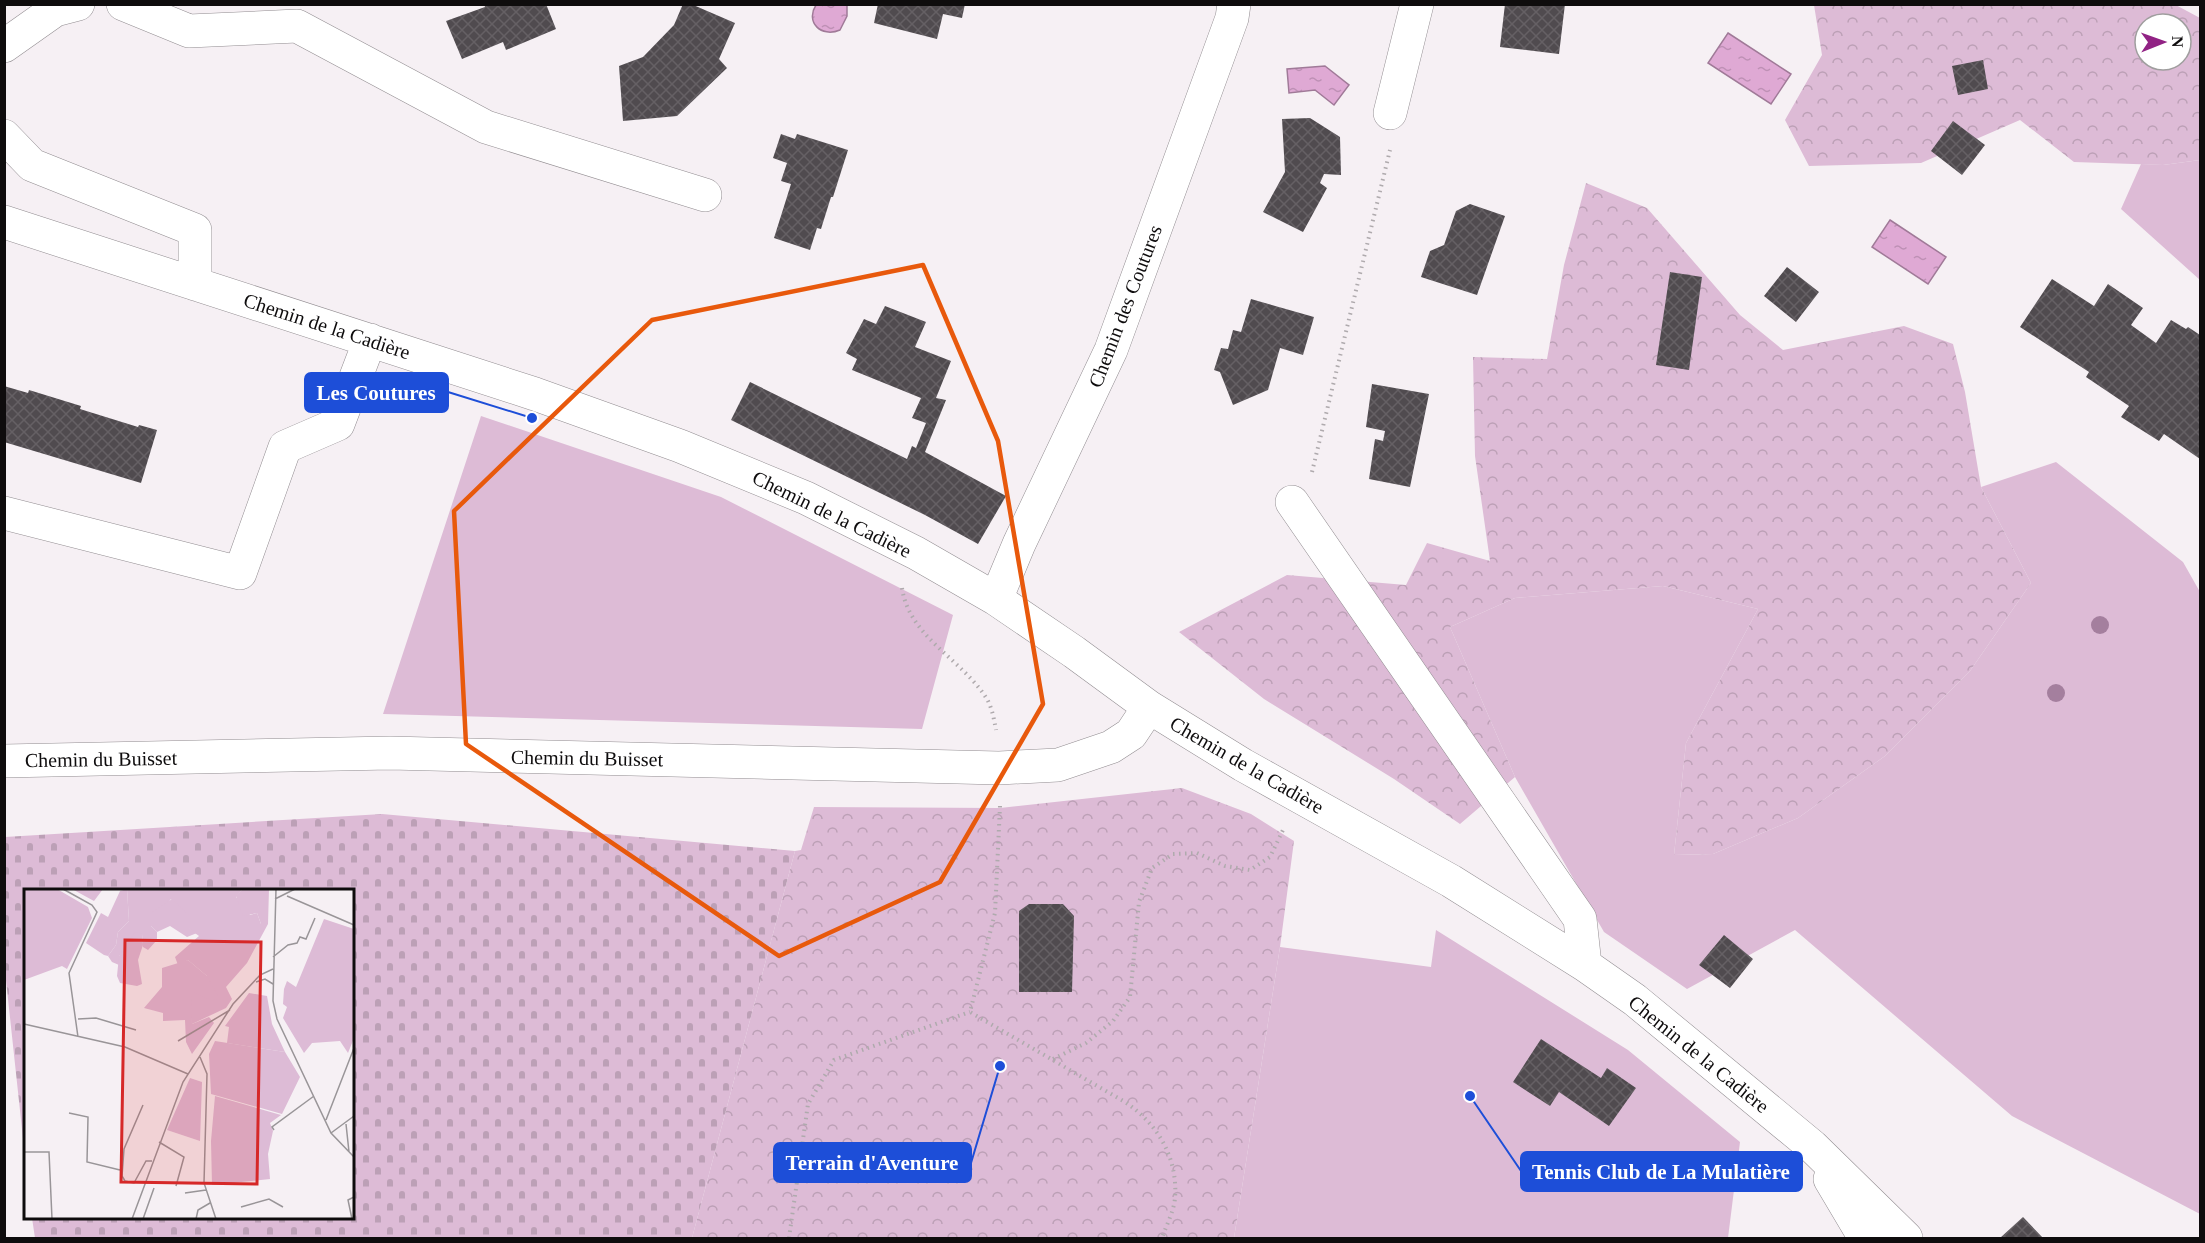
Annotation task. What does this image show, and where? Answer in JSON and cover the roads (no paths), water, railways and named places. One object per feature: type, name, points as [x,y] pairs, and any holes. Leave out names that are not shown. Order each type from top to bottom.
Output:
[{"type":"street","points":[[4,46],[55,10],[78,4]]},
{"type":"street","points":[[123,4],[189,31],[297,26],[486,127],[705,195]]},
{"type":"street","name":"Chemin des Coutures","points":[[996,599],[1019,544],[1111,350],[1232,18],[1234,4]]},
{"type":"street","points":[[1390,113],[1417,4]]},
{"type":"street","points":[[4,136],[32,165],[195,230],[195,284]]},
{"type":"street","name":"Chemin de la Cadière","points":[[4,222],[535,394],[680,446],[806,498],[906,548],[996,599],[1149,707],[1299,797],[1451,882],[1584,965],[1635,1000],[1812,1146],[1906,1239]]},
{"type":"street","points":[[4,513],[240,573],[285,447],[338,424],[370,340]]},
{"type":"street","points":[[1292,502],[1580,919],[1584,965]]},
{"type":"street","name":"Chemin du Buisset","points":[[4,761],[390,753],[999,768],[1058,765],[1112,747],[1131,734],[1149,707]]},
{"type":"street","name":"Chemin de la Cadière","points":[[1812,1146],[1865,1239]]},
{"type":"water","points":[[816,5],[847,5],[847,16],[840,30],[827,32],[817,27],[812,17]]},
{"type":"water","points":[[1728,33],[1791,74],[1771,104],[1708,63]]},
{"type":"water","points":[[1325,66],[1349,85],[1334,105],[1315,90],[1289,93],[1287,69]]},
{"type":"water","points":[[1890,220],[1946,257],[1928,284],[1872,247]]},
{"type":"place","name":"Les Coutures","points":[[532,418]]},
{"type":"place","name":"Terrain d'Aventure","points":[[1000,1066]]},
{"type":"place","name":"Tennis Club de La Mulatière","points":[[1470,1096]]}]
